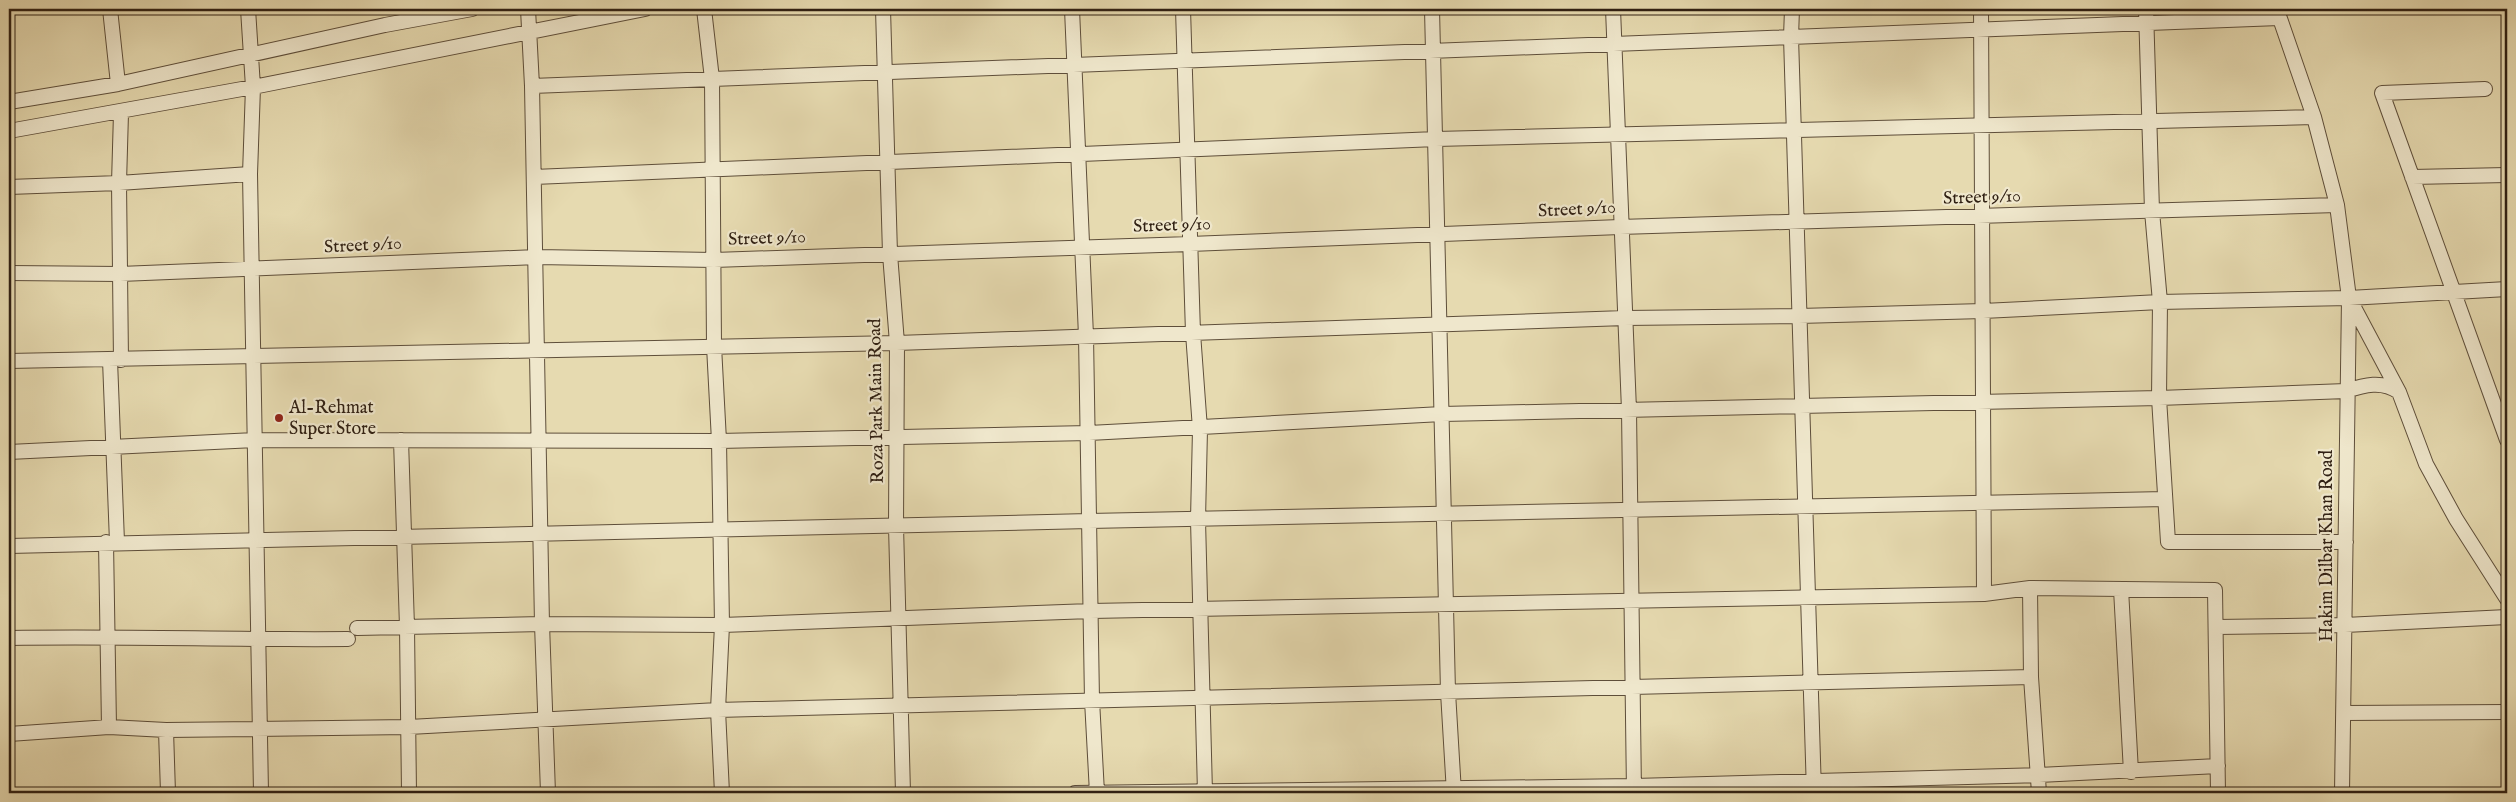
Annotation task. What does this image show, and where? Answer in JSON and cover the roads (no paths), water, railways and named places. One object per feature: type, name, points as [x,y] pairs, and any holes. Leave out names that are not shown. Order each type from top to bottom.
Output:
[{"type":"street","points":[[110,9],[118,84]]},
{"type":"street","points":[[248,9],[253,87],[250,174],[260,793]]},
{"type":"street","points":[[9,102],[118,84],[385,25],[472,9]]},
{"type":"street","points":[[528,9],[537,257],[540,534],[548,793]]},
{"type":"street","points":[[9,131],[253,87],[645,9]]},
{"type":"street","points":[[704,9],[712,79],[714,346],[719,441],[722,625],[718,710],[722,793]]},
{"type":"street","name":"Roza Park Main Road","points":[[883,9],[890,254],[897,343],[898,438],[896,526],[903,793]]},
{"type":"street","points":[[1072,9],[1090,433],[1089,520],[1092,700],[1097,793]]},
{"type":"street","points":[[1183,9],[1193,334],[1200,428],[1198,520],[1205,792]]},
{"type":"street","points":[[1432,9],[1439,235],[1448,692],[1454,791]]},
{"type":"street","points":[[1613,9],[1619,133],[1620,227],[1629,410],[1634,790]]},
{"type":"street","points":[[1792,9],[1791,37],[1796,223],[1814,787]]},
{"type":"street","points":[[1981,9],[1984,594]]},
{"type":"street","points":[[532,86],[1434,52],[1981,29],[2146,16],[2278,13],[2314,116],[2337,205],[2348,298],[2399,392],[2426,464],[2456,519],[2507,599]]},
{"type":"street","points":[[2146,16],[2152,211],[2160,302],[2159,398],[2168,542],[2346,542]]},
{"type":"street","points":[[2485,89],[2382,93],[2454,292],[2505,425],[2507,440]]},
{"type":"street","points":[[109,728],[107,636],[112,542],[115,360],[120,274],[119,183],[121,112]]},
{"type":"street","points":[[534,177],[1436,138],[2314,116]]},
{"type":"street","points":[[9,187],[119,183],[250,174]]},
{"type":"street","points":[[2412,177],[2507,175]]},
{"type":"street","name":"Street 9/10","points":[[9,274],[120,274],[537,257],[714,260],[1620,227],[2337,205]]},
{"type":"street","points":[[9,362],[254,355],[897,343],[1440,326],[1625,318],[1799,316],[2160,302],[2348,298],[2507,289]]},
{"type":"street","name":"Hakim Dilbar Khan Road","points":[[2342,793],[2348,298]]},
{"type":"street","points":[[9,452],[255,440],[719,441],[1090,433],[1442,414],[2346,392],[2370,384],[2392,387],[2399,392]]},
{"type":"street","points":[[401,440],[407,626],[409,793]]},
{"type":"street","points":[[9,546],[112,542],[257,541],[1089,520],[1198,520],[2165,499]]},
{"type":"street","points":[[2030,588],[2031,677],[2039,793]]},
{"type":"street","points":[[357,628],[542,624],[722,625],[898,616],[1091,611],[1984,594],[2030,588],[2215,590],[2218,793]]},
{"type":"street","points":[[2121,589],[2131,772]]},
{"type":"street","points":[[2217,627],[2345,625],[2507,617]]},
{"type":"street","points":[[9,638],[107,636],[259,640],[348,639]]},
{"type":"street","points":[[9,734],[109,728],[166,730],[409,726],[546,721],[718,710],[2031,677]]},
{"type":"street","points":[[2344,713],[2507,712]]},
{"type":"street","points":[[166,730],[168,793]]},
{"type":"street","points":[[1075,793],[1634,790],[1814,787],[2218,766]]},
{"type":"place","name":"Al-Rehmat Super Store","points":[[279,418]]}]
